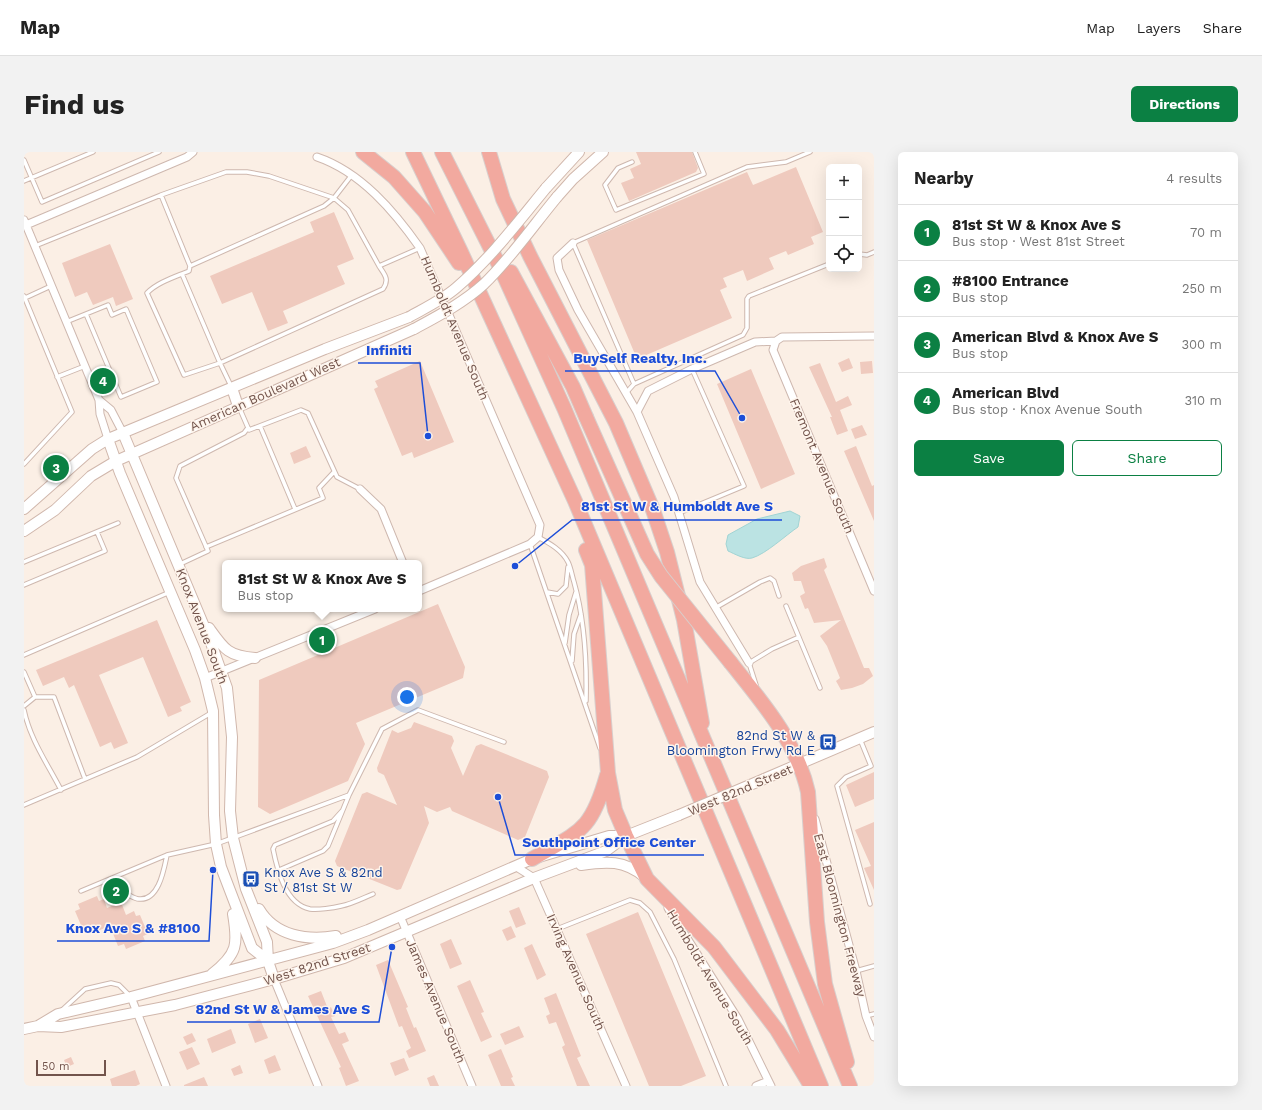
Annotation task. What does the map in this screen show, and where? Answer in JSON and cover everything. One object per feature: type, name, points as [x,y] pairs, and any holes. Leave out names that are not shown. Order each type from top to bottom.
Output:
[{"type":"highway","points":[[363,152],[394,177],[425,212],[454,257],[474,279]]},
{"type":"highway","points":[[413,152],[474,279],[575,502],[821,1086]]},
{"type":"highway","points":[[442,152],[500,269],[564,408],[707,751],[851,1086]]},
{"type":"highway","points":[[489,152],[503,199],[530,256],[616,423],[654,510],[667,552],[684,620],[707,751]]},
{"type":"highway","points":[[466,201],[502,254],[573,387],[647,554],[661,576],[761,700],[784,733],[805,778],[808,792],[817,922],[825,984],[846,1055],[851,1086]]},
{"type":"highway","points":[[539,422],[592,565],[608,773],[616,810],[626,836],[647,879],[714,948],[761,1007],[777,1030],[811,1086]]},
{"type":"highway","points":[[532,859],[578,833],[586,826],[600,801],[608,773]]},
{"type":"street","points":[[25,222],[187,157],[193,152]]},
{"type":"street","name":"American Boulevard West","points":[[24,509],[92,449],[108,439],[409,317],[433,305],[456,288],[507,235],[546,188],[579,152]]},
{"type":"street","name":"American Boulevard West","points":[[24,531],[55,510],[91,476],[116,461],[414,329],[437,317],[483,284],[503,263],[573,178],[603,152]]},
{"type":"street","name":"Humboldt Avenue South","points":[[317,157],[329,161],[380,199],[402,222],[420,248],[540,525],[538,537]]},
{"type":"street","name":"Knox Avenue South","points":[[25,222],[99,400],[100,414],[116,461],[205,678],[213,711],[213,790],[216,844],[221,867],[252,948],[268,961]]},
{"type":"street","points":[[573,243],[557,258],[559,270],[578,310],[637,412],[679,513],[700,582],[714,608],[749,663]]},
{"type":"street","points":[[637,412],[648,391],[692,369],[755,342],[776,341],[782,337],[874,336]]},
{"type":"street","name":"Fremont Avenue South","points":[[776,341],[773,350],[874,591]]},
{"type":"street","points":[[232,388],[238,406]]},
{"type":"street","name":"Knox Avenue South","points":[[99,400],[111,410],[132,453],[199,613],[227,688],[231,723],[230,811],[234,838],[246,889],[267,942],[268,961],[274,979],[318,1086]]},
{"type":"street","points":[[360,489],[381,509],[402,560]]},
{"type":"street","points":[[422,590],[530,544],[538,537]]},
{"type":"street","points":[[205,678],[368,612]]},
{"type":"street","points":[[199,613],[227,651],[241,657],[255,658]]},
{"type":"street","name":"West 82nd Street","points":[[24,1029],[38,1026],[61,1027],[175,1005],[274,979],[344,958],[556,869],[606,851],[626,836],[799,765],[874,732]]},
{"type":"street","name":"East Bloomington Freeway","points":[[808,792],[856,971],[866,1016],[874,1037]]},
{"type":"street","name":"West 82nd Street","points":[[38,1026],[58,1014],[333,943],[368,930],[532,859],[609,836],[626,836]]},
{"type":"street","points":[[556,869],[610,861],[635,869],[647,879]]},
{"type":"street","points":[[516,866],[534,878]]},
{"type":"street","name":"Irving Avenue South","points":[[534,878],[626,1086]]},
{"type":"street","points":[[246,889],[264,919],[282,931],[292,935],[322,939],[368,930]]},
{"type":"street","name":"Humboldt Avenue South","points":[[658,891],[738,1018],[769,1083]]},
{"type":"street","points":[[209,976],[226,963],[235,950],[237,933],[231,896]]},
{"type":"street","name":"James Avenue South","points":[[400,916],[472,1086]]},
{"type":"street","points":[[131,996],[166,1086]]},
{"type":"street","points":[[756,1086],[769,1083]]},
{"type":"lane","points":[[24,181],[93,152]]},
{"type":"lane","points":[[24,160],[42,202],[159,152]]},
{"type":"lane","points":[[632,162],[618,168],[605,185],[616,210],[704,174],[695,152]]},
{"type":"lane","points":[[634,384],[573,243],[747,167],[786,162],[810,152]]},
{"type":"lane","points":[[35,246],[161,195],[226,172],[247,172],[269,176],[334,198],[348,210],[378,266],[387,278],[383,289],[220,363],[183,374],[147,293],[152,287],[182,274],[189,270],[190,266],[324,206],[334,198],[351,176]]},
{"type":"lane","points":[[161,195],[190,266]]},
{"type":"lane","points":[[378,266],[420,248]]},
{"type":"lane","points":[[862,254],[867,255],[874,252]]},
{"type":"lane","points":[[626,393],[634,384],[743,335],[747,328],[746,299],[749,296],[826,265]]},
{"type":"lane","points":[[182,274],[232,388]]},
{"type":"lane","points":[[24,464],[72,412],[24,297],[51,286]]},
{"type":"lane","points":[[66,322],[108,305],[112,315],[126,309],[156,382],[121,397],[86,314]]},
{"type":"lane","points":[[57,377],[85,366]]},
{"type":"lane","points":[[679,513],[744,486],[692,369]]},
{"type":"lane","points":[[238,406],[247,429]]},
{"type":"lane","points":[[247,429],[249,430],[301,410],[305,410],[308,413],[337,477],[360,489]]},
{"type":"lane","points":[[260,426],[295,509]]},
{"type":"lane","points":[[178,565],[208,551],[176,478],[180,466],[244,434],[247,429]]},
{"type":"lane","points":[[206,547],[323,498],[319,488],[334,472]]},
{"type":"lane","points":[[24,562],[118,523]]},
{"type":"lane","points":[[24,585],[105,551],[97,532]]},
{"type":"lane","points":[[538,537],[553,546],[568,562],[577,591],[581,613],[587,671],[586,704]]},
{"type":"lane","points":[[530,544],[586,704],[608,773]]},
{"type":"lane","points":[[547,592],[558,594],[566,586],[568,562]]},
{"type":"lane","points":[[714,608],[770,578],[774,581],[779,596]]},
{"type":"lane","points":[[565,644],[569,615],[577,591]]},
{"type":"lane","points":[[24,654],[170,592]]},
{"type":"lane","points":[[786,606],[820,688]]},
{"type":"lane","points":[[572,663],[574,634],[581,613]]},
{"type":"lane","points":[[761,700],[749,663],[772,649],[799,637]]},
{"type":"lane","points":[[24,672],[35,697]]},
{"type":"lane","points":[[24,706],[35,697],[54,697],[85,779]]},
{"type":"lane","points":[[24,710],[27,724],[34,742],[61,790]]},
{"type":"lane","points":[[279,870],[323,851],[328,846],[349,795],[382,729],[418,710],[504,742]]},
{"type":"lane","points":[[24,805],[137,757],[213,711]]},
{"type":"lane","points":[[859,738],[872,766],[846,777],[837,786],[870,904]]},
{"type":"lane","points":[[81,891],[167,855],[216,844],[349,795]]},
{"type":"lane","points":[[342,811],[333,821],[275,845],[272,849],[285,888],[294,900],[310,909],[341,906],[373,894]]},
{"type":"lane","points":[[108,880],[117,890],[139,899],[146,898],[153,894],[157,888],[167,855]]},
{"type":"lane","points":[[557,930],[630,900],[640,903],[650,912],[674,959],[726,1086]]},
{"type":"lane","points":[[856,971],[874,966]]},
{"type":"lane","points":[[58,1014],[85,989],[111,983],[119,985],[131,996]]},
{"type":"lane","points":[[866,1016],[874,1014]]},
{"type":"water","points":[[790,511],[800,516],[798,527],[763,553],[752,558],[746,558],[728,551],[726,544],[728,535],[757,519]]},
{"type":"building","points":[[636,152],[692,152],[698,168],[696,172],[629,201],[621,183],[634,178],[630,169],[641,164]]},
{"type":"building","points":[[796,167],[823,232],[811,237],[814,244],[788,255],[786,251],[769,258],[774,269],[747,281],[743,270],[723,278],[727,287],[720,290],[732,318],[637,359],[587,240],[747,172],[753,185]]},
{"type":"building","points":[[334,212],[354,259],[337,266],[345,284],[283,311],[288,323],[268,331],[252,292],[222,304],[210,276],[314,232],[310,222]]},
{"type":"building","points":[[110,244],[133,299],[116,306],[113,297],[93,305],[87,292],[75,297],[62,263]]},
{"type":"building","points":[[849,358],[853,368],[842,372],[838,363]]},
{"type":"building","points":[[420,361],[454,442],[414,458],[412,452],[402,456],[374,389],[378,387],[375,381]]},
{"type":"building","points":[[872,361],[873,373],[861,374],[860,362]]},
{"type":"building","points":[[820,363],[836,402],[848,396],[852,405],[840,410],[848,431],[837,435],[830,417],[832,417],[809,367]]},
{"type":"building","points":[[751,369],[795,474],[761,489],[717,384]]},
{"type":"building","points":[[862,425],[867,435],[855,439],[851,429]]},
{"type":"building","points":[[306,446],[311,457],[294,464],[290,453]]},
{"type":"building","points":[[856,446],[872,486],[874,485],[874,521],[844,451]]},
{"type":"building","points":[[824,558],[827,567],[824,570],[864,668],[869,668],[873,676],[863,684],[841,690],[836,681],[840,678],[827,646],[820,636],[841,620],[814,623],[808,608],[805,609],[800,596],[805,593],[801,581],[794,581],[792,573],[801,566]]},
{"type":"building","points":[[438,604],[465,667],[463,678],[356,723],[365,744],[348,781],[270,814],[258,807],[259,680]]},
{"type":"building","points":[[157,620],[191,702],[180,707],[182,711],[168,717],[143,657],[99,675],[128,743],[114,749],[111,742],[100,747],[74,685],[69,688],[64,677],[43,686],[36,670]]},
{"type":"building","points":[[414,722],[452,736],[454,741],[451,748],[463,776],[476,746],[481,744],[547,771],[549,777],[525,837],[518,840],[452,811],[450,807],[437,812],[424,806],[429,823],[401,889],[397,890],[337,866],[335,861],[362,794],[367,792],[397,805],[384,775],[378,772],[377,768],[392,730],[398,733],[411,728]]},
{"type":"building","points":[[874,772],[874,799],[855,807],[846,785]]},
{"type":"building","points":[[874,822],[874,890],[864,868],[871,866],[855,830]]},
{"type":"building","points":[[97,896],[99,901],[104,899],[107,908],[121,902],[126,915],[134,911],[136,916],[140,915],[148,934],[143,936],[145,941],[126,949],[124,944],[118,946],[110,926],[90,934],[88,928],[83,930],[75,911],[80,909],[78,904]]},
{"type":"building","points":[[519,907],[526,924],[516,928],[509,911]]},
{"type":"building","points":[[638,912],[706,1076],[681,1086],[649,1086],[586,934]]},
{"type":"building","points":[[511,926],[516,937],[507,941],[502,930]]},
{"type":"building","points":[[451,939],[462,964],[450,969],[440,944]]},
{"type":"building","points":[[532,944],[546,975],[537,980],[524,948]]},
{"type":"building","points":[[388,960],[408,1007],[406,1008],[414,1028],[416,1027],[426,1051],[409,1058],[406,1051],[411,1048],[402,1026],[399,1027],[376,965]]},
{"type":"building","points":[[470,980],[484,1012],[481,1013],[492,1037],[481,1042],[457,986]]},
{"type":"building","points":[[321,991],[328,1009],[331,1007],[335,1016],[331,1017],[339,1034],[345,1032],[349,1041],[342,1044],[359,1081],[346,1086],[339,1068],[341,1067],[308,996]]},
{"type":"building","points":[[556,993],[581,1056],[577,1058],[590,1086],[577,1086],[562,1047],[565,1045],[556,1022],[549,1024],[546,1016],[550,1014],[544,998]]},
{"type":"building","points":[[260,1019],[268,1038],[255,1043],[248,1024]]},
{"type":"building","points":[[519,1026],[524,1037],[505,1045],[500,1034]]},
{"type":"building","points":[[231,1029],[236,1043],[212,1053],[207,1039]]},
{"type":"building","points":[[192,1033],[196,1041],[187,1045],[183,1037]]},
{"type":"building","points":[[192,1047],[200,1064],[187,1070],[179,1052]]},
{"type":"building","points":[[501,1049],[513,1077],[511,1078],[515,1086],[501,1086],[488,1055]]},
{"type":"building","points":[[275,1055],[281,1070],[269,1074],[264,1060]]},
{"type":"building","points":[[71,1057],[74,1064],[67,1067],[64,1060]]},
{"type":"building","points":[[404,1058],[409,1070],[395,1076],[390,1063]]},
{"type":"building","points":[[240,1065],[243,1073],[234,1076],[231,1069]]},
{"type":"building","points":[[135,1070],[140,1084],[136,1086],[112,1086],[110,1079]]},
{"type":"building","points":[[434,1075],[439,1086],[430,1086],[427,1078]]},
{"type":"building","points":[[204,1077],[208,1086],[184,1086],[184,1085]]},
{"type":"place","name":"American Blvd","points":[[103,381]]},
{"type":"place","name":"BuySelf Realty, Inc.","points":[[742,418]]},
{"type":"place","name":"Infiniti","points":[[428,436]]},
{"type":"place","name":"American Blvd & Knox Ave S","points":[[56,468]]},
{"type":"place","name":"81st St W & Humboldt Ave S","points":[[515,566]]},
{"type":"place","name":"81st St W & Knox Ave S","points":[[322,640]]},
{"type":"place","name":"82nd St W & Bloomington Frwy Rd E","points":[[828,742]]},
{"type":"place","name":"Southpoint Office Center","points":[[498,797]]},
{"type":"place","name":"Knox Ave S & #8100","points":[[213,870]]},
{"type":"place","name":"Knox Ave S & 82nd St / 81st St W","points":[[251,879]]},
{"type":"place","name":"#8100 Entrance","points":[[116,891]]},
{"type":"place","name":"82nd St W & James Ave S","points":[[392,947]]}]
